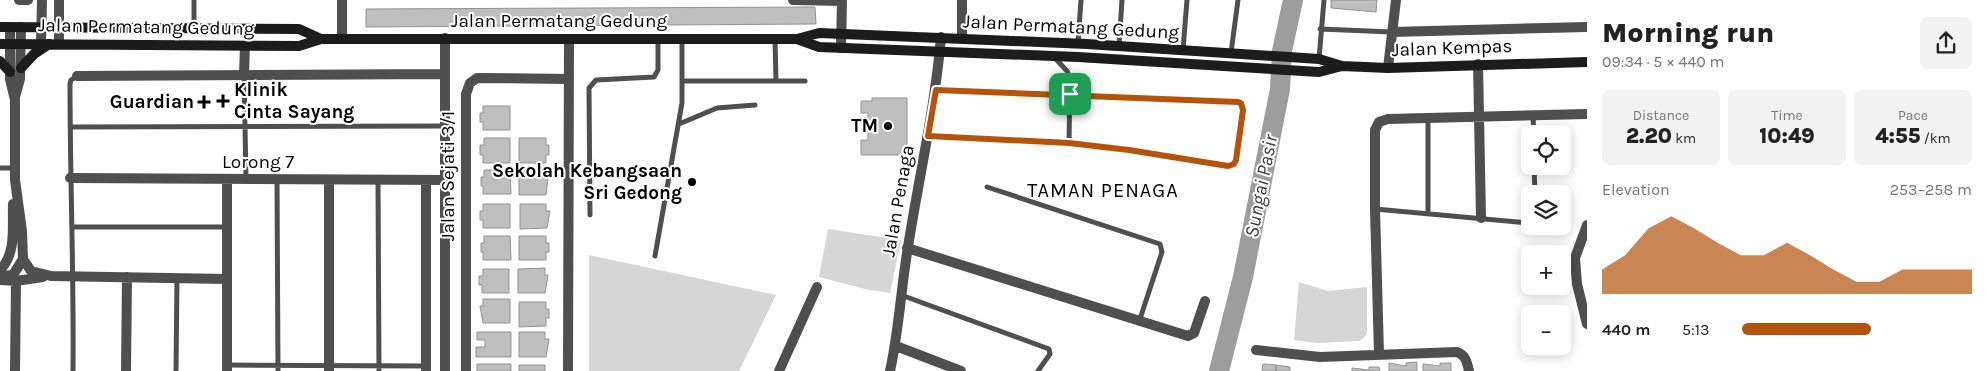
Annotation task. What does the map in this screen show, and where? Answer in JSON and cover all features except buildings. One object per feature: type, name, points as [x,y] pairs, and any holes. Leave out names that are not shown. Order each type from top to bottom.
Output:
[{"type":"main road","name":"Jalan Permatang Gedung","points":[[5,27],[299,29],[321,39]]},
{"type":"main road","name":"Jalan Permatang Gedung","points":[[10,44],[299,46],[321,39],[342,38],[797,39],[819,33],[962,38],[1319,58],[1342,66]]},
{"type":"main road","name":"Jalan Permatang Gedung","points":[[797,39],[819,47],[1053,56],[1319,72]]},
{"type":"main road","points":[[21,68],[34,54],[50,44]]},
{"type":"main road","points":[[0,61],[10,72]]},
{"type":"main road","name":"Jalan Kempas","points":[[1319,72],[1342,66],[1388,68],[1587,62]]},
{"type":"street","points":[[19,0],[26,0]]},
{"type":"street","points":[[42,0],[41,27],[50,44]]},
{"type":"street","points":[[50,44],[59,28],[59,0]]},
{"type":"street","points":[[342,0],[342,38]]},
{"type":"street","points":[[793,0],[842,0],[841,48]]},
{"type":"street","points":[[962,0],[962,38]]},
{"type":"street","points":[[1388,68],[1396,0]]},
{"type":"street","points":[[5,27],[10,44],[21,68],[14,100]]},
{"type":"street","points":[[0,270],[8,260],[12,249],[15,168],[14,100],[10,72],[10,44],[21,27]]},
{"type":"street","points":[[1392,32],[1587,27]]},
{"type":"street","name":"Jalan Penaga","points":[[890,371],[896,346],[907,248],[936,90],[941,37]]},
{"type":"street","points":[[445,38],[445,371]]},
{"type":"street","points":[[568,371],[569,39]]},
{"type":"street","points":[[244,74],[245,46]]},
{"type":"street","points":[[1478,64],[1481,218]]},
{"type":"street","points":[[77,76],[445,74]]},
{"type":"street","name":"Jalan Sejati 3/1","points":[[466,371],[466,94],[470,83],[477,78],[569,79]]},
{"type":"street","points":[[1379,354],[1375,130],[1380,122],[1388,119],[1533,117],[1587,114]]},
{"type":"street","name":"Lorong 7","points":[[70,178],[445,180]]},
{"type":"street","points":[[227,368],[228,179]]},
{"type":"street","points":[[0,278],[13,275],[23,259],[22,231],[15,180]]},
{"type":"street","points":[[329,180],[329,368]]},
{"type":"street","points":[[426,180],[426,368]]},
{"type":"street","points":[[1587,225],[1575,258],[1577,284],[1587,324]]},
{"type":"street","points":[[907,248],[1139,322],[1191,336],[1205,301]]},
{"type":"street","points":[[23,259],[32,271],[51,276]]},
{"type":"street","points":[[0,278],[16,281],[51,276],[227,279]]},
{"type":"street","points":[[126,371],[127,277]]},
{"type":"street","points":[[15,371],[16,281]]},
{"type":"street","points":[[779,371],[816,287]]},
{"type":"street","points":[[896,346],[961,371]]},
{"type":"street","points":[[1256,350],[1320,357],[1458,352],[1466,359],[1469,371]]},
{"type":"lane","points":[[194,0],[194,28]]},
{"type":"lane","points":[[1078,44],[1081,0]]},
{"type":"lane","points":[[1119,46],[1122,0]]},
{"type":"lane","points":[[1183,51],[1187,0]]},
{"type":"lane","points":[[1231,54],[1238,0]]},
{"type":"lane","points":[[1319,58],[1324,0]]},
{"type":"lane","points":[[1320,29],[1392,32]]},
{"type":"lane","points":[[590,215],[589,88],[596,80],[654,77],[658,70],[658,39]]},
{"type":"lane","points":[[655,256],[682,103],[682,39]]},
{"type":"lane","points":[[775,39],[776,81]]},
{"type":"lane","points":[[1053,56],[1067,71],[1070,79],[1069,143]]},
{"type":"lane","points":[[244,74],[246,179]]},
{"type":"lane","points":[[73,371],[74,276],[70,178],[70,84],[71,80],[77,76]]},
{"type":"lane","points":[[682,81],[805,81]]},
{"type":"lane","points":[[928,136],[1069,143],[1122,149],[1228,166],[1234,164],[1236,160],[1243,110],[1241,103],[1235,101],[936,90]]},
{"type":"lane","points":[[679,124],[717,108],[755,105]]},
{"type":"lane","points":[[1533,117],[1533,125]]},
{"type":"lane","points":[[1428,118],[1428,213]]},
{"type":"lane","points":[[70,127],[445,126]]},
{"type":"lane","points":[[0,168],[15,168]]},
{"type":"lane","points":[[277,179],[278,368]]},
{"type":"lane","points":[[378,180],[379,368]]},
{"type":"lane","points":[[987,187],[1160,244],[1162,252],[1139,322]]},
{"type":"lane","points":[[1375,209],[1521,222]]},
{"type":"lane","points":[[72,227],[228,228]]},
{"type":"lane","points":[[176,371],[177,278]]},
{"type":"lane","points":[[901,296],[1049,350],[1050,354],[1038,371]]},
{"type":"lane","points":[[227,368],[426,368]]},
{"type":"shaded area","points":[[828,229],[901,240],[890,293],[865,289],[819,277]]},
{"type":"shaded area","points":[[589,255],[776,295],[739,371],[589,371]]},
{"type":"shaded area","points":[[1299,282],[1328,291],[1367,287],[1367,334],[1360,341],[1317,343],[1294,340]]},
{"type":"waterway","name":"Sungai Pasir","points":[[1219,371],[1243,277],[1280,89],[1282,51],[1293,0]]},
{"type":"place","name":"Klinik Cinta Sayang","points":[[223,101]]},
{"type":"place","name":"Guardian","points":[[204,102]]},
{"type":"place","name":"TM","points":[[888,126]]},
{"type":"place","name":"Sekolah Kebangsaan Sri Gedong","points":[[692,182]]},
{"type":"district","name":"TAMAN PENAGA","points":[[1103,190]]},
{"type":"route","points":[[936,90],[1070,94],[1241,103],[1243,110],[1236,160],[1234,164],[1228,166],[1109,147],[1069,143],[928,136],[936,90]]}]
